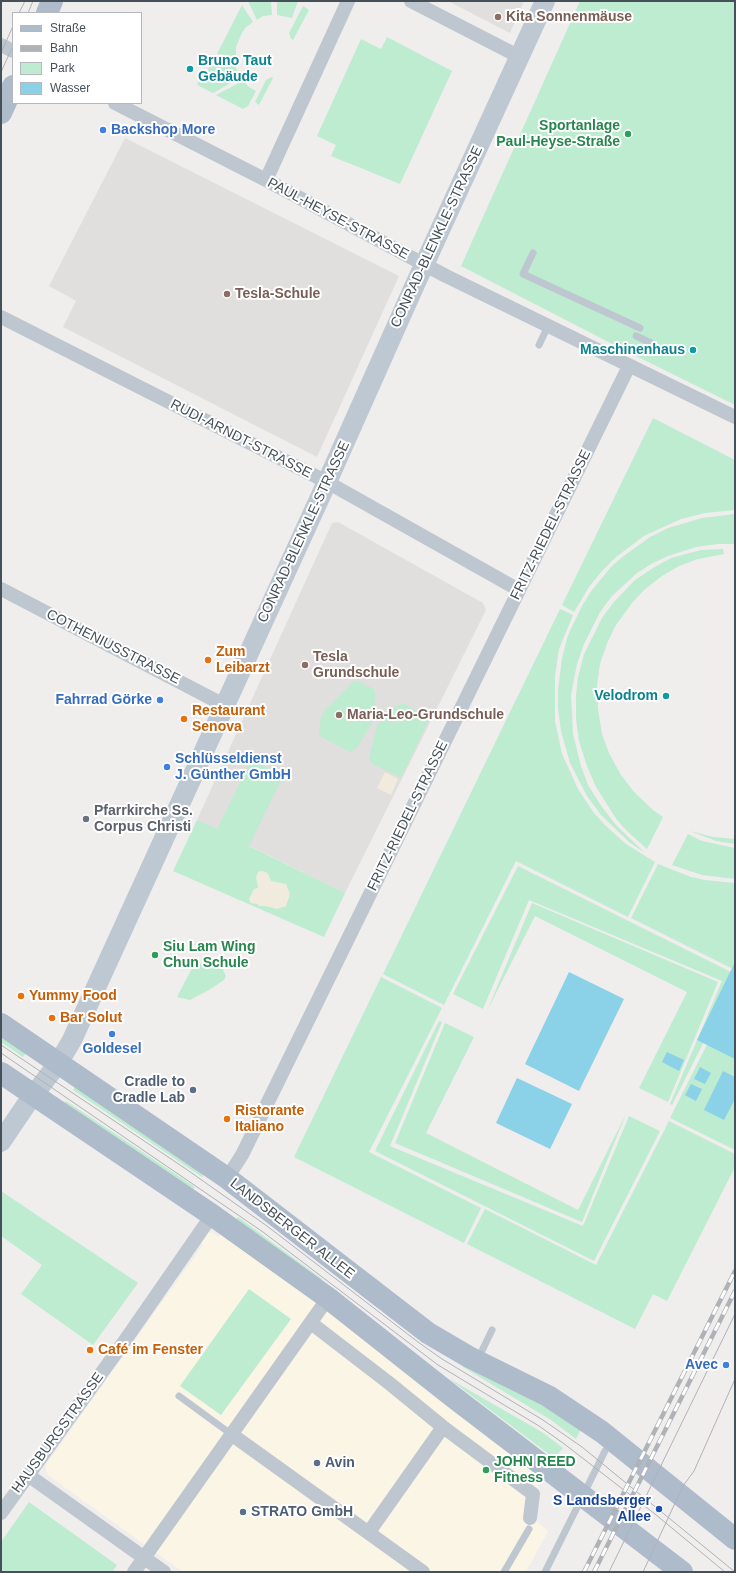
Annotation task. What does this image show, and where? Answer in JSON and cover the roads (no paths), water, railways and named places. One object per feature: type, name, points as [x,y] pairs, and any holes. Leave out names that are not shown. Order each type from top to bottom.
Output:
[{"type":"main road","points":[[47,12],[52,1]]},
{"type":"main road","points":[[1,113],[12,88]]},
{"type":"main road","name":"LANDSBERGER ALLEE","points":[[1,1024],[59,1062],[227,1178],[428,1333],[477,1361],[548,1396],[602,1432],[735,1539]]},
{"type":"main road","points":[[1,1073],[212,1215],[328,1298],[452,1396],[680,1570]]},
{"type":"street","points":[[266,180],[348,1]]},
{"type":"street","points":[[411,1],[520,57]]},
{"type":"street","name":"CONRAD-BLENKLE-STRASSE","points":[[1,1142],[26,1105],[67,1051],[95,993],[224,705],[327,482],[424,264],[545,1]]},
{"type":"street","points":[[1,45],[12,50]]},
{"type":"street","name":"PAUL-HEYSE-STRASSE","points":[[117,104],[266,180],[424,264],[735,417]]},
{"type":"street","name":"RUDI-ARNDT-STRASSE","points":[[1,317],[327,482],[519,590]]},
{"type":"street","name":"FRITZ-RIEDEL-STRASSE","points":[[227,1178],[242,1155],[629,366]]},
{"type":"street","name":"COTHENIUSSTRASSE","points":[[1,589],[224,705]]},
{"type":"street","name":"HAUSBURGSTRASSE","points":[[1,1513],[126,1339],[212,1215]]},
{"type":"street","points":[[134,1572],[328,1298]]},
{"type":"street","points":[[311,1323],[443,1427],[533,1494],[530,1523]]},
{"type":"street","points":[[369,1532],[443,1427]]},
{"type":"street","points":[[231,1434],[423,1572]]},
{"type":"street","points":[[28,1475],[164,1572]]},
{"type":"lane","points":[[533,253],[523,274],[640,328]]},
{"type":"lane","points":[[539,345],[548,326]]},
{"type":"lane","points":[[636,336],[653,344]]},
{"type":"lane","points":[[477,1361],[492,1330]]},
{"type":"lane","points":[[179,1396],[231,1434]]},
{"type":"lane","points":[[545,1572],[605,1451]]},
{"type":"lane","points":[[504,1572],[530,1523]]},
{"type":"water","points":[[735,962],[735,1059],[697,1040]]},
{"type":"water","points":[[569,972],[624,999],[579,1091],[525,1064]]},
{"type":"water","points":[[667,1052],[684,1060],[679,1071],[662,1062]]},
{"type":"water","points":[[700,1067],[711,1073],[705,1084],[694,1079]]},
{"type":"water","points":[[723,1071],[735,1077],[735,1099],[724,1120],[704,1110]]},
{"type":"water","points":[[517,1078],[572,1104],[550,1149],[496,1123]]},
{"type":"water","points":[[691,1084],[702,1089],[696,1101],[685,1095]]},
{"type":"tram line","points":[[20,12],[25,1]]},
{"type":"tram line","points":[[28,12],[33,1]]},
{"type":"tram line","points":[[1,53],[12,28]]},
{"type":"tram line","points":[[1,72],[12,48]]},
{"type":"tram line","points":[[1,1045],[186,1169],[267,1226],[442,1359],[543,1420],[582,1447],[735,1572]]},
{"type":"tram line","points":[[1,1053],[263,1232],[438,1365],[539,1426],[563,1443],[655,1514],[725,1572]]},
{"type":"tram line","points":[[609,1572],[735,1314]]},
{"type":"tram line","points":[[643,1572],[683,1486],[694,1471],[735,1379]]},
{"type":"railway","points":[[584,1572],[735,1271]]},
{"type":"railway","points":[[594,1572],[735,1291]]},
{"type":"place","name":"Kita Sonnenmäuse","points":[[498,17]]},
{"type":"place","name":"Bruno Taut Gebäude","points":[[190,69]]},
{"type":"place","name":"Backshop More","points":[[103,130]]},
{"type":"place","name":"Sportanlage Paul-Heyse-Straße","points":[[628,134]]},
{"type":"place","name":"Tesla-Schule","points":[[227,294]]},
{"type":"place","name":"Maschinenhaus","points":[[693,350]]},
{"type":"place","name":"Zum Leibarzt","points":[[208,660]]},
{"type":"place","name":"Tesla Grundschule","points":[[305,665]]},
{"type":"place","name":"Velodrom","points":[[666,696]]},
{"type":"place","name":"Fahrrad Görke","points":[[160,700]]},
{"type":"place","name":"Maria-Leo-Grundschule","points":[[339,715]]},
{"type":"place","name":"Restaurant Senova","points":[[184,719]]},
{"type":"place","name":"Schlüsseldienst J. Günther GmbH","points":[[167,767]]},
{"type":"place","name":"Pfarrkirche Ss. Corpus Christi","points":[[86,819]]},
{"type":"place","name":"Siu Lam Wing Chun Schule","points":[[155,955]]},
{"type":"place","name":"Yummy Food","points":[[21,996]]},
{"type":"place","name":"Bar Solut","points":[[52,1018]]},
{"type":"place","name":"Goldesel","points":[[112,1034]]},
{"type":"place","name":"Cradle to Cradle Lab","points":[[193,1090]]},
{"type":"place","name":"Ristorante Italiano","points":[[227,1119]]},
{"type":"place","name":"Café im Fenster","points":[[90,1350]]},
{"type":"place","name":"Avec","points":[[726,1365]]},
{"type":"place","name":"Avin","points":[[317,1463]]},
{"type":"place","name":"JOHN REED Fitness","points":[[486,1470]]},
{"type":"place","name":"S Landsberger Allee","points":[[659,1509]]},
{"type":"place","name":"STRATO GmbH","points":[[243,1512]]}]
